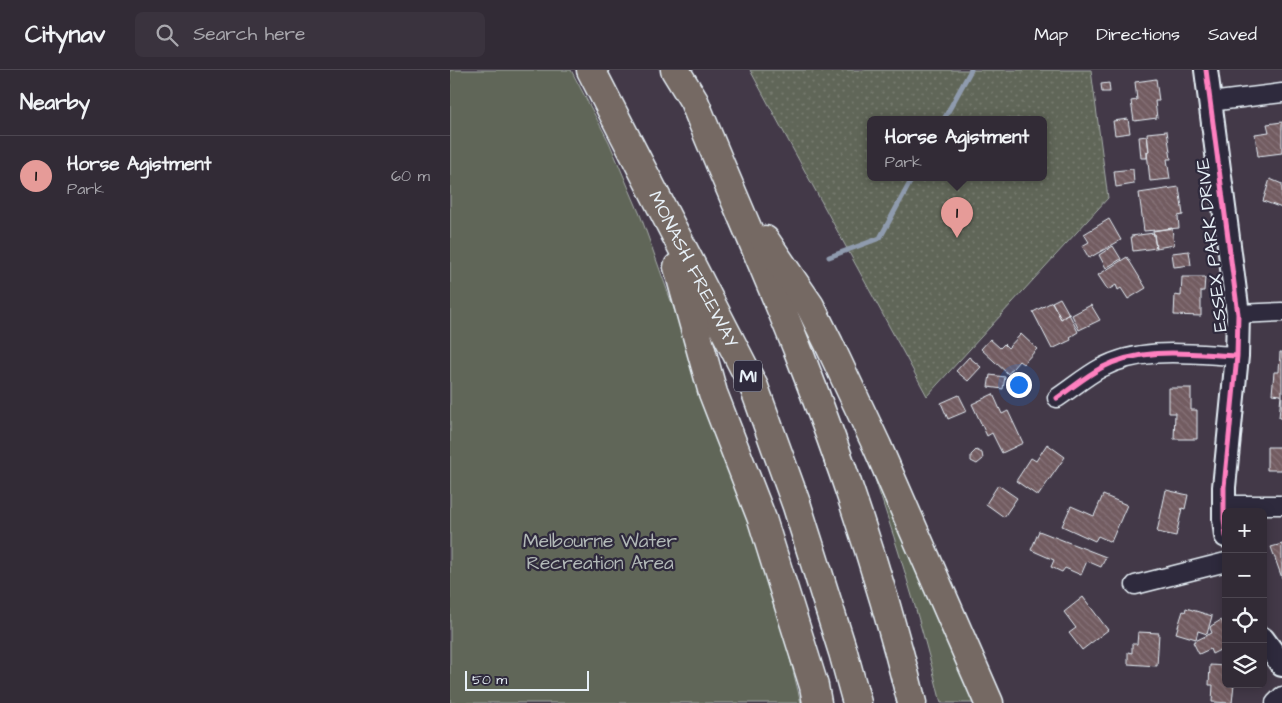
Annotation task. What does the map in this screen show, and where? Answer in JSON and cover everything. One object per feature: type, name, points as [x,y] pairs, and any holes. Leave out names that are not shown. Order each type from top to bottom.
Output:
[{"type":"highway","name":"MONASH FREEWAY","points":[[591,70],[754,387],[797,506],[857,703]]},
{"type":"highway","points":[[675,70],[694,101],[796,345],[858,519],[885,605],[912,703]]},
{"type":"highway","points":[[730,190],[814,314],[877,446],[989,703]]},
{"type":"highway","points":[[663,212],[713,393],[762,519],[812,677],[817,703]]},
{"type":"street","name":"ESSEX PARK DRIVE","points":[[1206,70],[1238,314],[1237,356],[1226,468],[1224,508]]},
{"type":"street","points":[[1210,102],[1282,93]]},
{"type":"street","points":[[1238,314],[1282,312]]},
{"type":"street","points":[[1057,398],[1102,368],[1128,357],[1159,353],[1237,356]]},
{"type":"street","points":[[1224,505],[1282,505]]},
{"type":"street","points":[[1135,585],[1222,563]]},
{"type":"street","points":[[1266,643],[1282,665]]},
{"type":"street","points":[[1276,703],[1282,696]]},
{"type":"green space","name":"Melbourne Water Recreation Area","points":[[450,70],[571,70],[609,142],[641,217],[754,533],[787,646],[801,703],[450,703]]},
{"type":"green space","points":[[750,70],[1091,70],[1108,198],[927,396]]},
{"type":"green space","points":[[861,438],[982,703],[941,703],[904,569]]},
{"type":"building","points":[[1156,79],[1159,101],[1155,101],[1157,118],[1134,121],[1131,101],[1137,100],[1135,82]]},
{"type":"building","points":[[1109,83],[1110,92],[1102,92],[1101,84]]},
{"type":"building","points":[[1128,119],[1130,133],[1115,135],[1113,121]]},
{"type":"building","points":[[1282,122],[1282,153],[1258,156],[1255,134],[1269,132],[1267,124]]},
{"type":"building","points":[[1167,131],[1171,159],[1167,159],[1170,179],[1150,181],[1147,133]]},
{"type":"building","points":[[1147,136],[1149,152],[1147,152],[1147,158],[1141,158],[1139,137]]},
{"type":"building","points":[[1133,169],[1134,184],[1116,187],[1114,171]]},
{"type":"building","points":[[1270,179],[1282,184],[1282,208],[1263,201]]},
{"type":"building","points":[[1179,187],[1183,215],[1178,216],[1179,228],[1144,231],[1139,193]]},
{"type":"building","points":[[1109,219],[1121,240],[1089,258],[1082,246],[1089,242],[1084,234]]},
{"type":"building","points":[[1172,228],[1174,245],[1156,248],[1153,231]]},
{"type":"building","points":[[1154,233],[1156,248],[1133,251],[1131,236]]},
{"type":"building","points":[[1113,246],[1121,259],[1106,268],[1099,255]]},
{"type":"building","points":[[1189,251],[1191,265],[1174,267],[1172,253]]},
{"type":"building","points":[[1127,257],[1146,288],[1128,299],[1121,288],[1118,290],[1116,285],[1108,290],[1098,275]]},
{"type":"building","points":[[1182,277],[1205,277],[1204,291],[1201,291],[1201,316],[1174,315],[1175,295],[1181,296]]},
{"type":"building","points":[[1060,298],[1069,314],[1061,319],[1052,302]]},
{"type":"building","points":[[1052,302],[1061,319],[1069,314],[1078,332],[1070,337],[1071,340],[1052,349],[1033,312]]},
{"type":"building","points":[[1091,305],[1100,320],[1079,330],[1072,315]]},
{"type":"building","points":[[1021,334],[1037,349],[1023,364],[1019,361],[1008,374],[981,349],[990,339],[1000,348],[1004,344],[1008,348]]},
{"type":"building","points":[[1280,352],[1282,352],[1282,418],[1279,418],[1281,395],[1272,394],[1274,372],[1279,372]]},
{"type":"building","points":[[969,357],[981,367],[968,381],[956,371]]},
{"type":"building","points":[[990,375],[1005,377],[1003,389],[988,387]]},
{"type":"building","points":[[1169,388],[1191,388],[1191,410],[1197,410],[1197,439],[1174,439],[1175,413],[1169,413]]},
{"type":"building","points":[[993,394],[1002,414],[1008,411],[1023,443],[1002,453],[992,433],[987,436],[972,404]]},
{"type":"building","points":[[959,395],[967,411],[948,419],[941,403]]},
{"type":"building","points":[[1047,444],[1065,457],[1038,496],[1016,481],[1031,458],[1036,461]]},
{"type":"building","points":[[1267,447],[1282,447],[1282,470],[1267,470]]},
{"type":"building","points":[[976,450],[982,453],[983,459],[977,464],[971,461],[971,455]]},
{"type":"building","points":[[998,485],[1017,498],[1004,517],[986,504]]},
{"type":"building","points":[[1166,490],[1188,495],[1185,509],[1182,508],[1176,536],[1157,532]]},
{"type":"building","points":[[1103,495],[1127,505],[1111,542],[1098,536],[1095,541],[1062,526],[1071,506],[1094,516]]},
{"type":"building","points":[[1039,531],[1106,557],[1101,567],[1087,561],[1081,575],[1065,568],[1062,572],[1051,567],[1054,560],[1031,550]]},
{"type":"building","points":[[1282,544],[1282,578],[1271,547]]},
{"type":"building","points":[[1083,597],[1108,630],[1082,650],[1069,633],[1076,628],[1064,612]]},
{"type":"building","points":[[1186,608],[1212,616],[1207,634],[1198,631],[1196,639],[1176,633],[1183,611],[1185,612]]},
{"type":"building","points":[[1221,620],[1222,649],[1212,654],[1210,649],[1199,654],[1193,642],[1212,633],[1211,626]]},
{"type":"building","points":[[1138,632],[1159,633],[1157,666],[1128,664],[1128,652],[1132,653],[1132,644],[1137,644]]},
{"type":"building","points":[[1210,665],[1222,666],[1222,688],[1234,688],[1232,703],[1212,702],[1213,685],[1209,685]]},
{"type":"waterway","points":[[946,116],[971,70]]},
{"type":"waterway","points":[[829,257],[880,238],[911,181]]},
{"type":"cycle path","points":[[1206,70],[1238,314],[1237,356],[1224,487],[1224,508]]},
{"type":"cycle path","points":[[1057,398],[1101,368],[1133,357],[1168,353],[1237,356]]},
{"type":"place","name":"Horse Agistment","points":[[957,238]]}]
